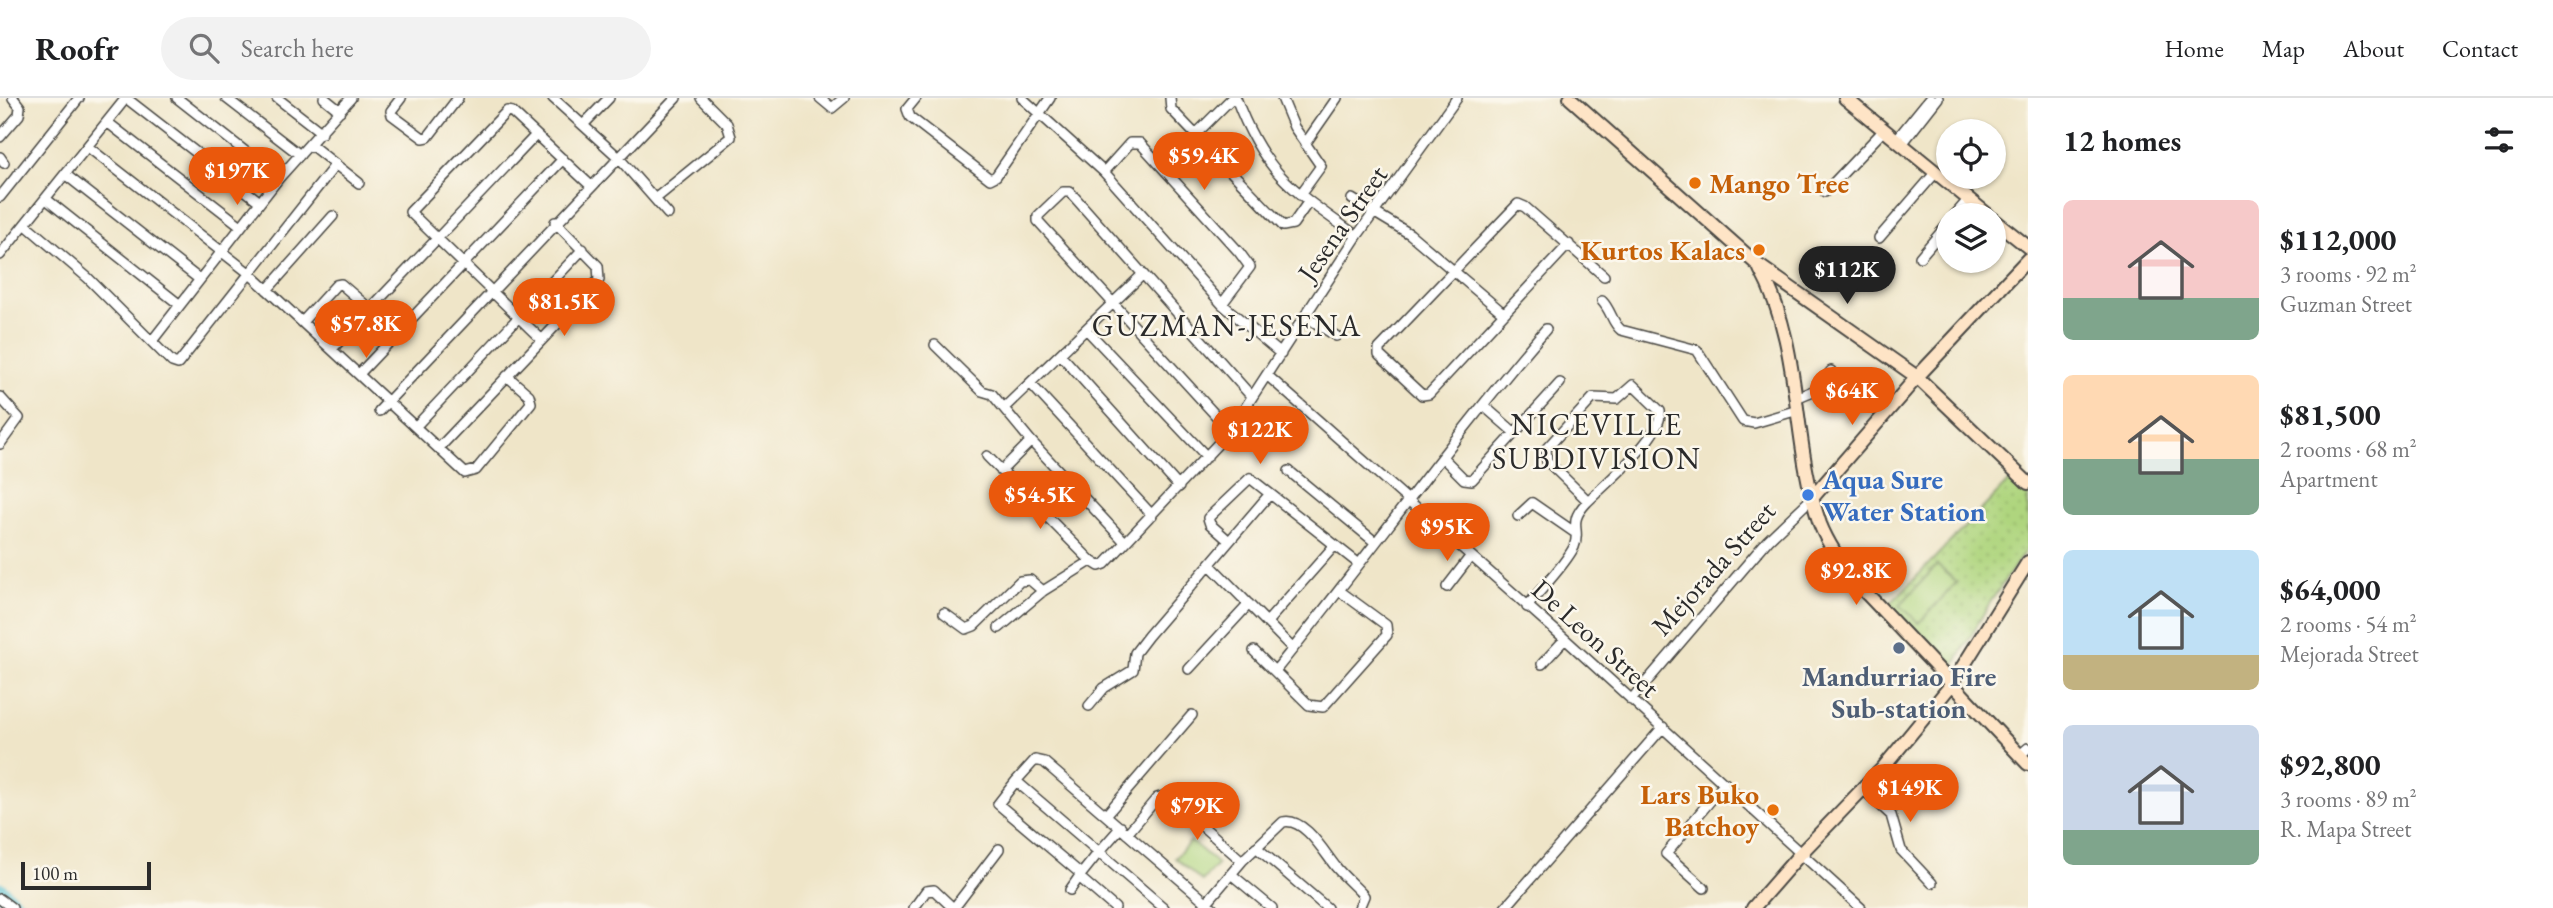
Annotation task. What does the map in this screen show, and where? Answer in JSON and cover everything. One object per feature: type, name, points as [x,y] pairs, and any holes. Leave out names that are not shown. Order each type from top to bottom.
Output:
[{"type":"main road","points":[[1570,98],[1758,265],[1917,377],[2028,482]]},
{"type":"main road","points":[[1845,98],[1936,173]]},
{"type":"main road","points":[[1955,189],[1972,203]]},
{"type":"main road","points":[[2006,229],[2028,247]]},
{"type":"main road","name":"Mejorada Street","points":[[1812,498],[1917,377],[2028,259]]},
{"type":"main road","points":[[1758,265],[1782,317],[1812,498],[1831,548],[1853,579],[1952,684],[2025,756]]},
{"type":"main road","points":[[1753,908],[1863,789],[1952,684],[2028,562]]},
{"type":"street","points":[[0,137],[19,115],[20,107],[13,98]]},
{"type":"street","points":[[0,197],[79,98]]},
{"type":"street","points":[[0,255],[126,98],[260,202]]},
{"type":"street","points":[[177,98],[279,178]]},
{"type":"street","points":[[226,98],[300,155]]},
{"type":"street","points":[[277,98],[322,133]]},
{"type":"street","points":[[324,98],[340,111]]},
{"type":"street","points":[[152,341],[279,178],[351,98]]},
{"type":"street","points":[[401,98],[391,111],[392,115],[426,138],[458,98]]},
{"type":"street","points":[[553,98],[618,157],[667,214]]},
{"type":"street","points":[[583,125],[609,98]]},
{"type":"street","points":[[379,411],[493,292],[555,222],[676,98]]},
{"type":"street","points":[[655,199],[731,137],[731,129],[701,98]]},
{"type":"street","points":[[820,98],[832,108],[844,98]]},
{"type":"street","points":[[916,98],[907,109],[910,117],[990,179],[996,176],[1050,98]]},
{"type":"street","points":[[1022,98],[1104,172],[1222,304],[1281,354]]},
{"type":"street","points":[[1170,98],[1171,109],[1283,226],[1293,224],[1309,201]]},
{"type":"street","points":[[1196,134],[1234,98],[1249,135],[1268,165],[1300,195],[1357,236]]},
{"type":"street","points":[[1282,98],[1305,144],[1321,166],[1300,195]]},
{"type":"street","points":[[1305,144],[1337,98]]},
{"type":"street","name":"Jesena Street","points":[[1091,561],[1099,566],[1105,564],[1230,431],[1357,236],[1375,215],[1457,98]]},
{"type":"street","points":[[1899,142],[1930,98]]},
{"type":"street","points":[[1899,142],[1938,98]]},
{"type":"street","points":[[542,340],[410,214],[417,202],[507,111],[512,112],[591,186]]},
{"type":"street","points":[[107,122],[241,226]]},
{"type":"street","points":[[1825,192],[1884,130]]},
{"type":"street","points":[[332,349],[536,135]]},
{"type":"street","points":[[1104,172],[1134,142],[1140,143],[1250,267],[1222,304]]},
{"type":"street","points":[[311,145],[359,183]]},
{"type":"street","points":[[88,147],[248,273],[465,473],[476,470],[531,403],[529,395],[508,376]]},
{"type":"street","points":[[359,374],[563,159]]},
{"type":"street","points":[[26,225],[88,278],[172,362],[178,363],[336,164]]},
{"type":"street","points":[[1879,238],[1936,173]]},
{"type":"street","points":[[66,175],[199,279]]},
{"type":"street","points":[[1230,431],[1038,221],[1038,216],[1063,192],[1070,192],[1252,397]]},
{"type":"street","points":[[46,199],[180,305]]},
{"type":"street","points":[[1352,199],[1410,234],[1502,312]]},
{"type":"street","points":[[1569,244],[1502,312],[1429,394],[1422,395],[1378,352],[1518,204],[1569,244],[1604,276]]},
{"type":"street","points":[[267,290],[333,216]]},
{"type":"street","points":[[439,448],[601,275],[598,266],[555,222]]},
{"type":"street","points":[[1920,257],[1936,238]]},
{"type":"street","points":[[416,426],[517,315],[583,249]]},
{"type":"street","points":[[1004,408],[1142,275]]},
{"type":"street","points":[[303,321],[336,285],[341,284],[369,309]]},
{"type":"street","points":[[1602,301],[1612,311],[1615,326],[1621,330],[1697,350],[1743,421],[1754,423],[1797,404],[1820,388],[1830,370]]},
{"type":"street","points":[[1305,316],[1336,336]]},
{"type":"street","points":[[1086,329],[1207,457]]},
{"type":"street","points":[[1275,671],[1341,592],[1406,501],[1546,329]]},
{"type":"street","points":[[935,345],[1004,408],[1125,542]]},
{"type":"street","points":[[1060,354],[1179,486]]},
{"type":"street","name":"De Leon Street","points":[[1268,376],[1726,783],[1861,908]]},
{"type":"street","points":[[1030,383],[1152,515]]},
{"type":"street","points":[[1443,458],[1464,479],[1472,480],[1560,383]]},
{"type":"street","points":[[1527,607],[1573,547],[1574,521],[1588,501],[1608,484],[1659,425],[1660,411],[1633,385],[1617,399],[1593,398],[1546,449],[1547,461],[1588,501]]},
{"type":"street","points":[[0,397],[19,418],[0,444]]},
{"type":"street","points":[[1484,406],[1515,433]]},
{"type":"street","points":[[1002,471],[1031,441]]},
{"type":"street","points":[[987,456],[1091,561],[1043,591],[999,628]]},
{"type":"street","points":[[1289,471],[1375,542]]},
{"type":"street","points":[[1229,541],[1210,524],[1208,518],[1248,478],[1359,564]]},
{"type":"street","points":[[1089,706],[1104,688],[1133,670],[1135,653],[1269,495]]},
{"type":"street","name":"Mejorada Street","points":[[1632,700],[1768,540],[1812,498]]},
{"type":"street","points":[[1518,516],[1532,503],[1574,532]]},
{"type":"street","points":[[1267,622],[1335,545]]},
{"type":"street","points":[[1447,587],[1470,557]]},
{"type":"street","points":[[1211,566],[1293,649]]},
{"type":"street","points":[[944,614],[966,629],[974,626],[1020,581],[1030,580],[1043,591]]},
{"type":"street","points":[[1254,651],[1309,705],[1323,707],[1384,641],[1385,625],[1341,592]]},
{"type":"street","points":[[1189,669],[1249,604]]},
{"type":"street","points":[[1542,664],[1565,639]]},
{"type":"street","points":[[1106,815],[1192,715]]},
{"type":"street","points":[[1505,908],[1663,727]]},
{"type":"street","points":[[1115,908],[998,804],[1032,762],[1040,759],[1207,906],[1256,847],[1283,822],[1294,821],[1329,853],[1335,866],[1364,896],[1359,908]]},
{"type":"street","points":[[1016,781],[1164,908]]},
{"type":"street","points":[[1704,888],[1666,854],[1726,783]]},
{"type":"street","points":[[1863,789],[1891,815],[1901,850],[1932,883]]},
{"type":"street","points":[[1070,890],[1099,852],[1157,798],[1167,795],[1242,861]]},
{"type":"street","points":[[1256,847],[1327,908]]},
{"type":"street","points":[[914,908],[926,891],[934,890],[953,908],[999,849]]},
{"type":"street","points":[[1231,874],[1272,908]]},
{"type":"street","points":[[0,899],[12,908]]},
{"type":"green space","points":[[2014,476],[2028,487],[2028,547],[1989,604],[1955,664],[1943,665],[1888,606]]},
{"type":"green space","points":[[1937,565],[1957,582],[1919,623],[1900,605]]},
{"type":"green space","points":[[1191,841],[1218,864],[1202,881],[1175,858]]},
{"type":"waterway","points":[[0,890],[18,908]]},
{"type":"place","name":"Mango Tree","points":[[1695,183]]},
{"type":"place","name":"Kurtos Kalacs","points":[[1759,250]]},
{"type":"place","name":"Aqua Sure Water Station","points":[[1808,495]]},
{"type":"place","name":"Mandurriao Fire Sub-station","points":[[1899,648]]},
{"type":"place","name":"Lars Buko Batchoy","points":[[1773,810]]},
{"type":"district","name":"GUZMAN-JESENA","points":[[1227,325]]},
{"type":"district","name":"NICEVILLE SUBDIVISION","points":[[1597,441]]}]
